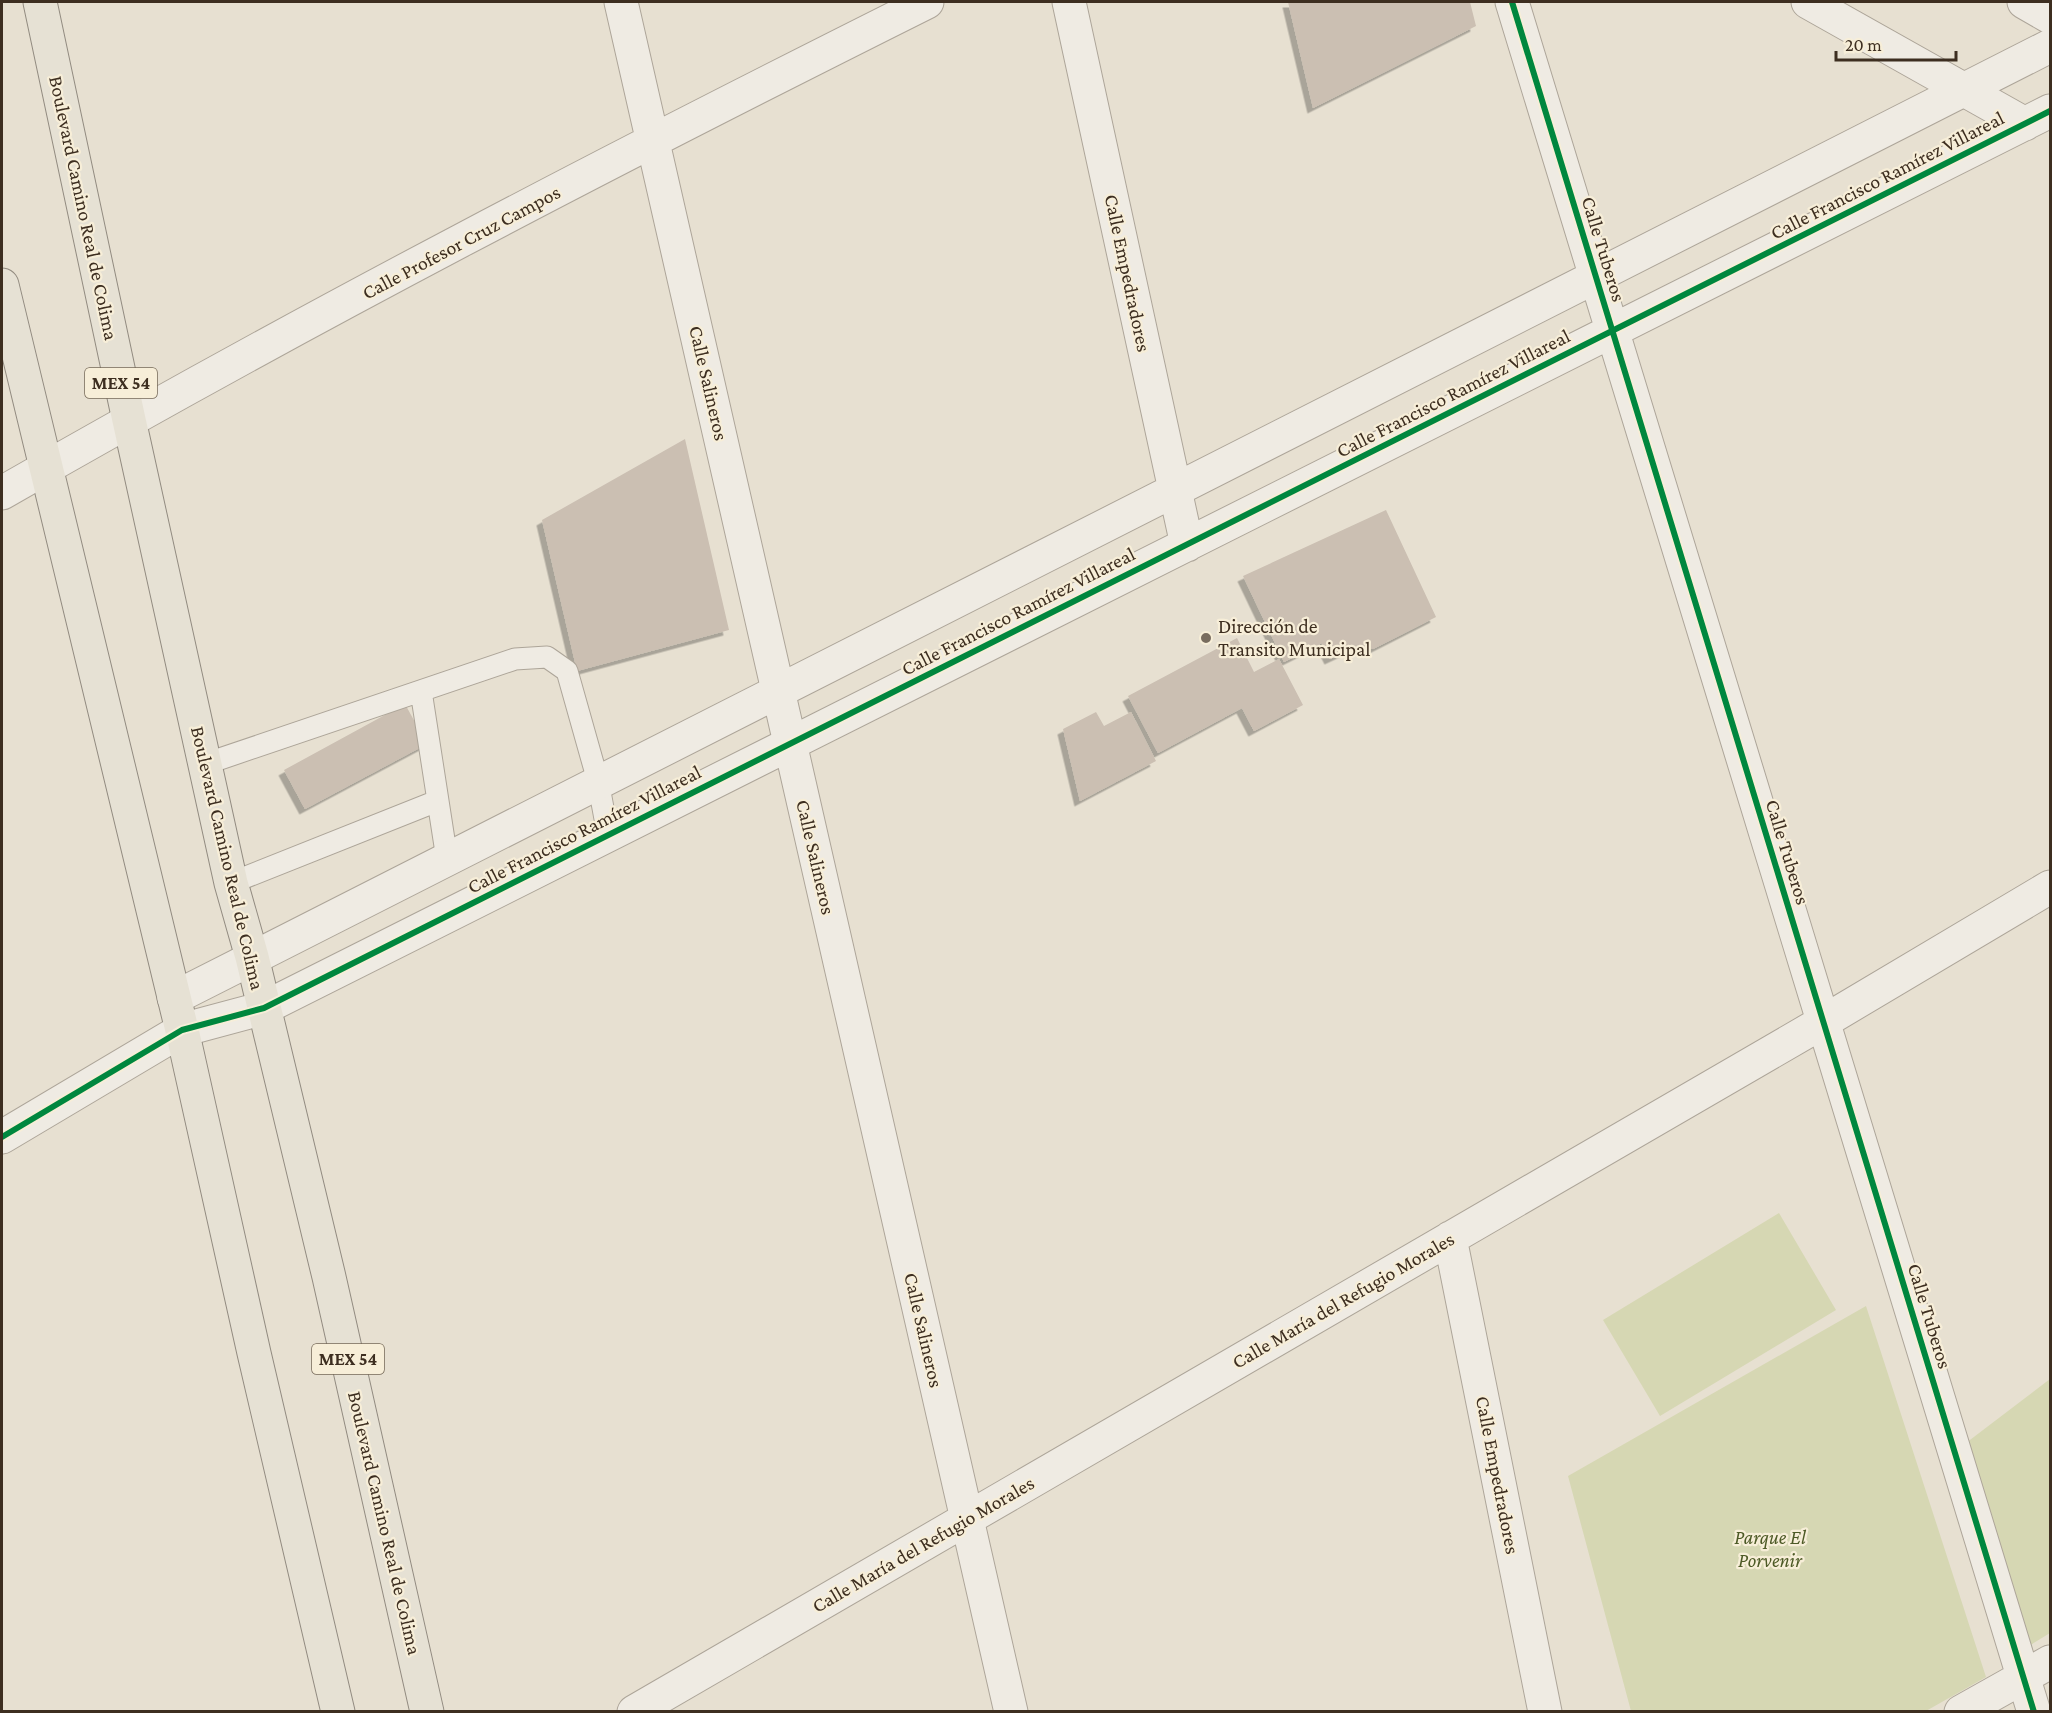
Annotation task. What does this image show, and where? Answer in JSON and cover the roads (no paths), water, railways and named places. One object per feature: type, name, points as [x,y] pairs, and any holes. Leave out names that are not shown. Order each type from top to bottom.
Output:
[{"type":"main road","name":"Boulevard Camino Real de Colima","points":[[40,2],[231,883],[252,957],[329,1277],[427,1712]]},
{"type":"main road","points":[[2,285],[182,1030],[254,1353],[338,1712]]},
{"type":"street","name":"Calle Salineros","points":[[621,2],[1011,1712]]},
{"type":"street","name":"Calle Profesor Cruz Campos","points":[[2,493],[129,420],[653,139],[927,2]]},
{"type":"street","name":"Calle Empedradores","points":[[1069,2],[1187,544]]},
{"type":"street","name":"Calle Tuberos","points":[[1512,2],[1823,1022],[2037,1669],[2034,1712]]},
{"type":"street","points":[[1808,2],[1964,90],[2038,118]]},
{"type":"street","points":[[2024,2],[2050,17]]},
{"type":"street","name":"Calle Francisco Ramírez Villareal","points":[[174,998],[2050,46]]},
{"type":"street","name":"Calle Francisco Ramírez Villareal","points":[[2,1137],[182,1030],[264,1008],[2038,118]]},
{"type":"street","name":"Calle María del Refugio Morales","points":[[634,1712],[1823,1022],[2050,887]]},
{"type":"street","name":"Calle Empedradores","points":[[1450,1238],[1545,1712]]},
{"type":"street","points":[[1961,1712],[2037,1669]]},
{"type":"lane","points":[[205,764],[515,659],[547,657],[567,671],[598,781],[608,835]]},
{"type":"lane","points":[[421,691],[447,859]]},
{"type":"lane","points":[[231,883],[437,801]]},
{"type":"place","name":"Dirección de Transito Municipal","points":[[1206,638]]},
{"type":"park label","name":"Parque El Porvenir","points":[[1770,1548]]}]
